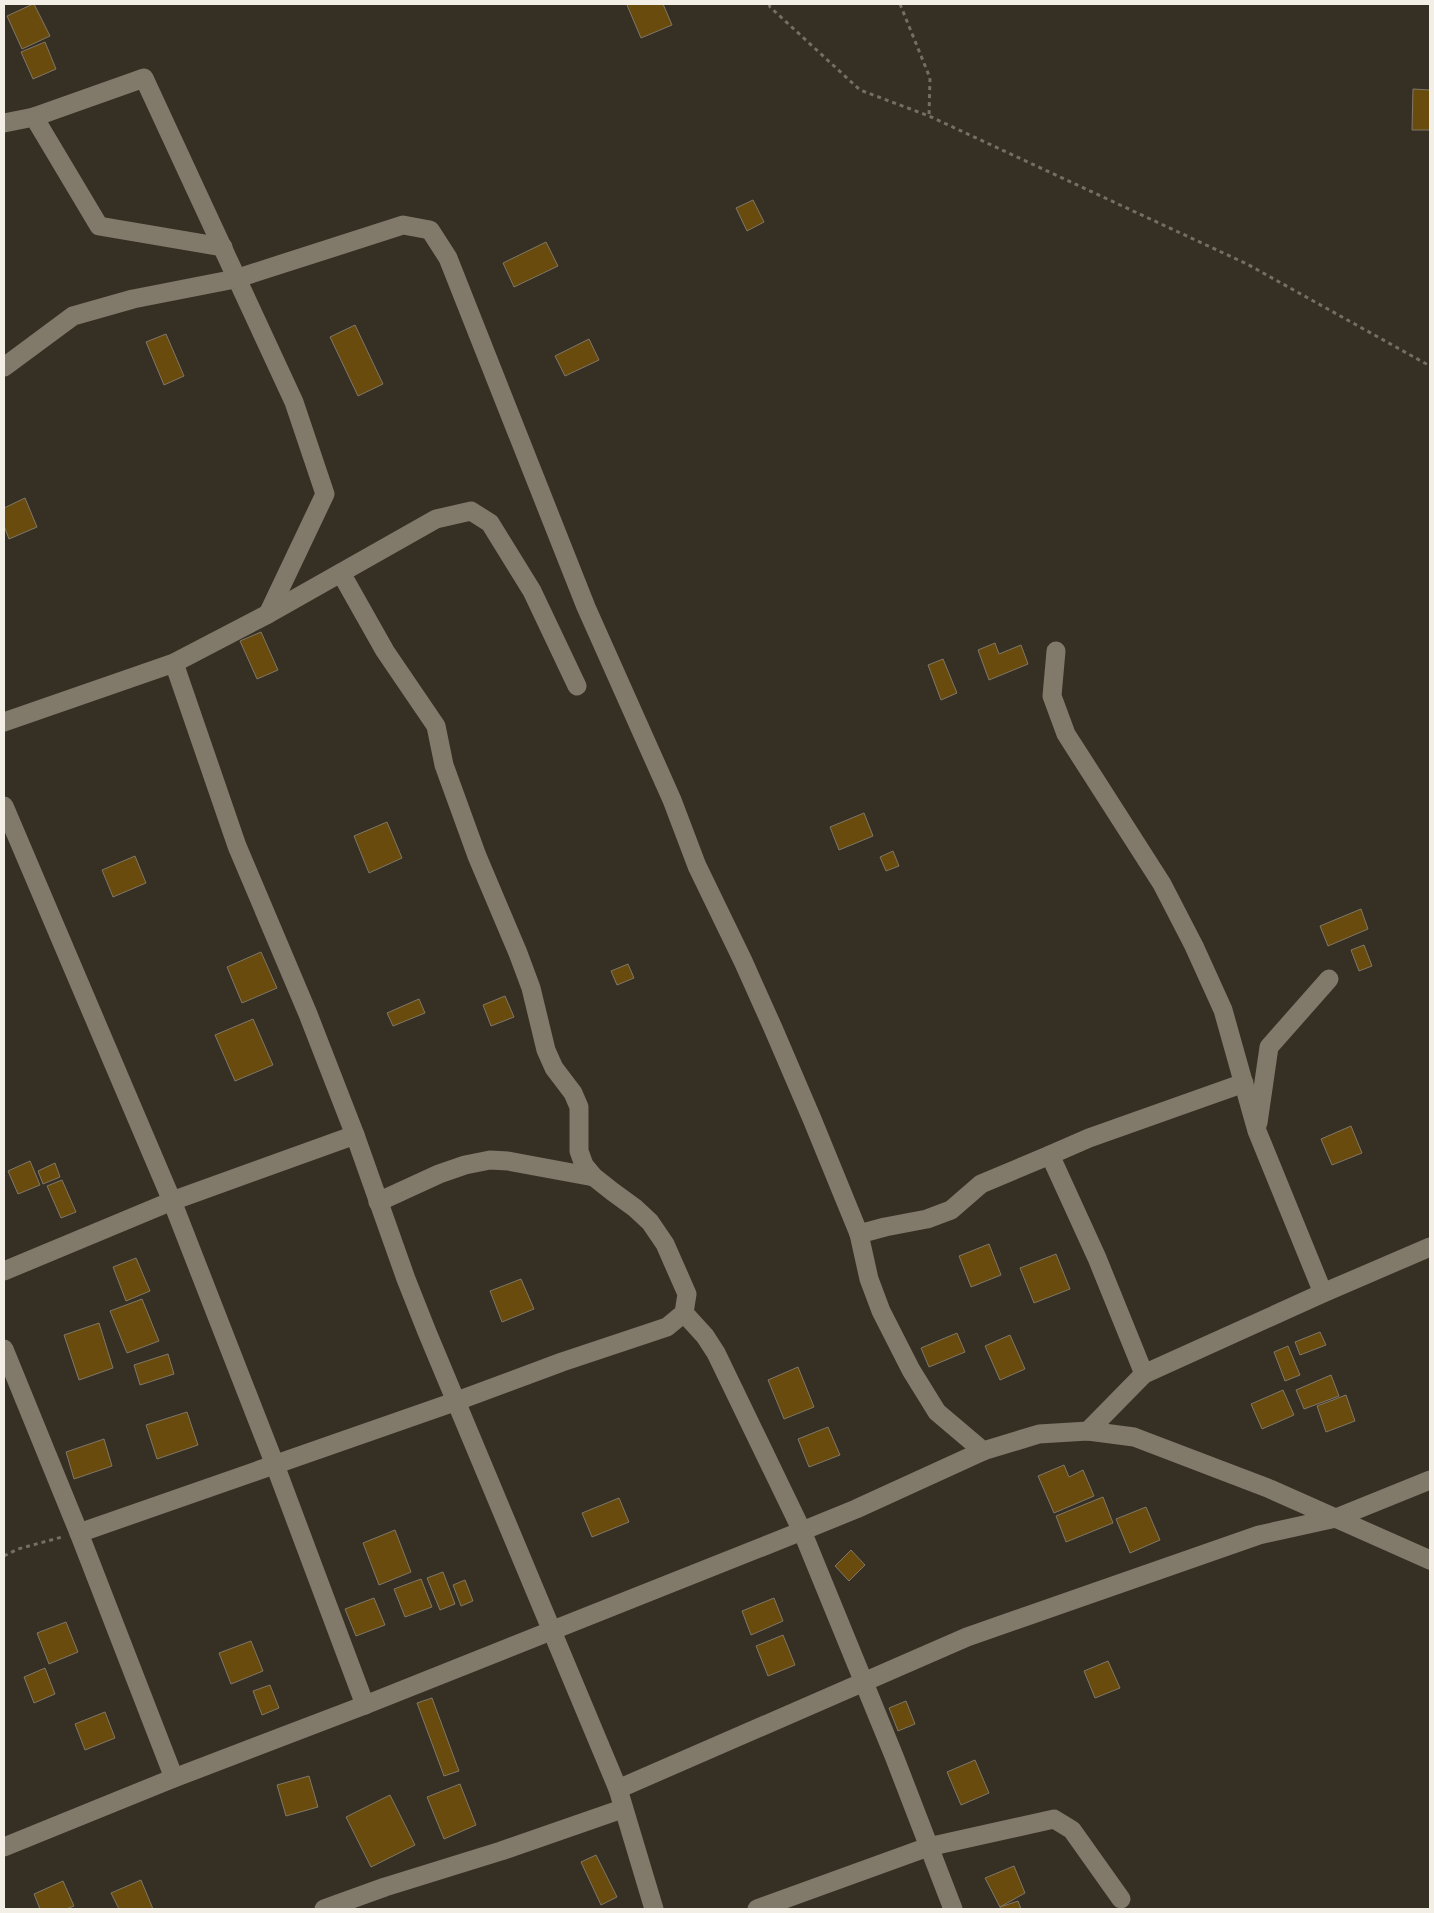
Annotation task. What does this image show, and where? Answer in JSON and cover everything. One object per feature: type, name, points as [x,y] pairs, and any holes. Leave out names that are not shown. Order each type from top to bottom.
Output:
[{"type":"street","points":[[4,123],[34,117],[144,78],[223,247],[235,279],[294,402],[325,494],[268,614]]},
{"type":"street","points":[[34,117],[98,226],[223,247]]},
{"type":"street","points":[[4,367],[73,316],[133,299],[235,279],[403,224],[430,230],[448,258],[586,607],[672,800],[697,866],[743,961],[812,1119],[858,1234],[875,1295],[911,1370],[937,1412],[983,1451]]},
{"type":"street","points":[[4,722],[174,663],[268,614],[436,519],[471,511],[490,523],[532,591],[577,686]]},
{"type":"street","points":[[79,1533],[457,1401],[562,1362],[667,1327],[684,1313],[687,1294],[665,1244],[650,1222],[635,1208],[594,1177],[584,1164],[579,1151],[579,1107],[573,1094],[554,1068],[546,1050],[531,988],[474,847],[444,765],[436,726],[385,651],[341,573]]},
{"type":"street","points":[[1056,651],[1052,696],[1066,734],[1162,884],[1194,946],[1223,1010],[1257,1131],[1323,1293]]},
{"type":"street","points":[[174,663],[237,846],[308,1014],[355,1135],[423,1323],[618,1789],[622,1809],[654,1909]]},
{"type":"street","points":[[4,806],[172,1200],[275,1465],[365,1705]]},
{"type":"street","points":[[1257,1131],[1269,1047],[1329,979]]},
{"type":"street","points":[[858,1234],[926,1219],[951,1210],[981,1184],[1089,1138],[1244,1083]]},
{"type":"street","points":[[4,1271],[172,1200],[355,1135]]},
{"type":"street","points":[[1050,1156],[1097,1258],[1144,1374]]},
{"type":"street","points":[[378,1202],[439,1174],[465,1165],[490,1160],[508,1161],[594,1177]]},
{"type":"street","points":[[1088,1431],[1144,1374],[1430,1247]]},
{"type":"street","points":[[684,1313],[706,1336],[716,1353],[802,1531],[865,1683],[953,1909]]},
{"type":"street","points":[[4,1349],[79,1533],[174,1778]]},
{"type":"street","points":[[4,1847],[174,1778],[365,1705],[802,1531],[856,1509],[983,1451],[1039,1434],[1088,1431],[1134,1437],[1270,1489],[1430,1560]]},
{"type":"street","points":[[618,1789],[967,1638],[1259,1534],[1336,1518],[1430,1480]]},
{"type":"street","points":[[324,1909],[385,1886],[501,1851],[622,1809]]},
{"type":"street","points":[[757,1909],[928,1847],[1054,1819],[1072,1830],[1121,1899]]},
{"type":"path","points":[[769,4],[860,90],[929,116],[1247,264],[1430,366]]},
{"type":"path","points":[[900,4],[930,78],[929,116]]},
{"type":"path","points":[[4,1556],[18,1548],[79,1533]]},
{"type":"building","points":[[33,4],[50,36],[22,49],[7,16]]},
{"type":"building","points":[[663,4],[672,25],[641,38],[627,5]]},
{"type":"building","points":[[45,42],[56,69],[33,79],[21,52]]},
{"type":"building","points":[[1413,89],[1430,90],[1430,130],[1412,130]]},
{"type":"building","points":[[753,200],[764,222],[747,231],[736,208]]},
{"type":"building","points":[[546,242],[558,266],[514,287],[503,263]]},
{"type":"building","points":[[355,325],[383,384],[358,396],[330,337]]},
{"type":"building","points":[[166,334],[184,376],[164,385],[146,342]]},
{"type":"building","points":[[589,339],[599,360],[565,376],[555,356]]},
{"type":"building","points":[[25,498],[37,527],[9,539],[4,526],[4,508]]},
{"type":"building","points":[[261,632],[278,670],[257,679],[240,641]]},
{"type":"building","points":[[995,643],[999,654],[1021,645],[1028,664],[989,680],[978,650]]},
{"type":"building","points":[[943,659],[957,693],[941,700],[928,665]]},
{"type":"building","points":[[864,813],[873,836],[839,850],[830,827]]},
{"type":"building","points":[[387,822],[402,858],[369,873],[354,836]]},
{"type":"building","points":[[893,851],[899,866],[886,871],[880,857]]},
{"type":"building","points":[[135,856],[146,883],[113,897],[102,870]]},
{"type":"building","points":[[1361,909],[1368,929],[1328,946],[1320,926]]},
{"type":"building","points":[[1364,945],[1372,966],[1359,971],[1351,950]]},
{"type":"building","points":[[261,952],[277,988],[242,1003],[227,967]]},
{"type":"building","points":[[628,964],[634,978],[617,985],[611,971]]},
{"type":"building","points":[[505,996],[514,1017],[491,1026],[483,1005]]},
{"type":"building","points":[[419,999],[425,1013],[393,1026],[387,1013]]},
{"type":"building","points":[[253,1019],[273,1065],[235,1081],[215,1035]]},
{"type":"building","points":[[1351,1126],[1362,1153],[1332,1165],[1321,1139]]},
{"type":"building","points":[[30,1161],[40,1185],[18,1194],[8,1171]]},
{"type":"building","points":[[55,1163],[60,1177],[43,1184],[38,1171]]},
{"type":"building","points":[[62,1180],[76,1212],[61,1218],[47,1186]]},
{"type":"building","points":[[989,1244],[1001,1275],[971,1287],[959,1256]]},
{"type":"building","points":[[1056,1254],[1070,1289],[1034,1303],[1020,1268]]},
{"type":"building","points":[[136,1258],[150,1291],[126,1301],[113,1267]]},
{"type":"building","points":[[521,1279],[534,1309],[502,1322],[490,1291]]},
{"type":"building","points":[[142,1299],[159,1341],[127,1353],[110,1311]]},
{"type":"building","points":[[99,1323],[113,1368],[79,1380],[64,1335]]},
{"type":"building","points":[[1320,1332],[1326,1345],[1300,1355],[1295,1342]]},
{"type":"building","points":[[957,1333],[965,1352],[929,1367],[921,1348]]},
{"type":"building","points":[[1010,1335],[1025,1369],[1000,1380],[985,1346]]},
{"type":"building","points":[[1288,1346],[1300,1375],[1285,1381],[1274,1352]]},
{"type":"building","points":[[168,1354],[174,1374],[140,1385],[134,1365]]},
{"type":"building","points":[[798,1367],[814,1407],[784,1419],[768,1380]]},
{"type":"building","points":[[1331,1375],[1339,1396],[1304,1409],[1296,1390]]},
{"type":"building","points":[[1283,1390],[1294,1415],[1262,1429],[1251,1404]]},
{"type":"building","points":[[1346,1395],[1355,1421],[1326,1432],[1317,1406]]},
{"type":"building","points":[[187,1412],[198,1445],[157,1459],[146,1425]]},
{"type":"building","points":[[828,1427],[840,1455],[809,1467],[798,1439]]},
{"type":"building","points":[[104,1439],[112,1466],[74,1479],[66,1452]]},
{"type":"building","points":[[1064,1465],[1069,1477],[1083,1470],[1094,1496],[1054,1513],[1038,1476]]},
{"type":"building","points":[[1103,1497],[1113,1523],[1066,1542],[1056,1516]]},
{"type":"building","points":[[619,1498],[629,1522],[592,1537],[582,1513]]},
{"type":"building","points":[[1146,1507],[1160,1540],[1130,1553],[1116,1519]]},
{"type":"building","points":[[395,1530],[411,1572],[379,1585],[363,1543]]},
{"type":"building","points":[[851,1550],[865,1565],[849,1581],[835,1566]]},
{"type":"building","points":[[443,1572],[455,1604],[440,1610],[427,1578]]},
{"type":"building","points":[[421,1579],[432,1607],[405,1617],[394,1589]]},
{"type":"building","points":[[465,1580],[473,1601],[461,1606],[453,1585]]},
{"type":"building","points":[[374,1598],[385,1625],[356,1636],[345,1609]]},
{"type":"building","points":[[774,1598],[783,1621],[751,1635],[742,1611]]},
{"type":"building","points":[[66,1622],[78,1652],[49,1664],[37,1633]]},
{"type":"building","points":[[783,1635],[795,1665],[768,1676],[756,1646]]},
{"type":"building","points":[[251,1641],[263,1671],[231,1684],[219,1653]]},
{"type":"building","points":[[1108,1661],[1120,1688],[1095,1698],[1084,1671]]},
{"type":"building","points":[[45,1668],[55,1694],[34,1703],[24,1677]]},
{"type":"building","points":[[270,1685],[279,1708],[262,1715],[253,1691]]},
{"type":"building","points":[[432,1698],[459,1771],[444,1776],[417,1703]]},
{"type":"building","points":[[906,1701],[915,1724],[898,1731],[889,1708]]},
{"type":"building","points":[[105,1712],[115,1738],[85,1750],[75,1724]]},
{"type":"building","points":[[975,1760],[989,1793],[961,1805],[947,1772]]},
{"type":"building","points":[[309,1776],[318,1807],[286,1816],[277,1785]]},
{"type":"building","points":[[460,1784],[476,1825],[444,1839],[427,1797]]},
{"type":"building","points":[[390,1795],[415,1845],[371,1867],[346,1817]]},
{"type":"building","points":[[596,1855],[617,1897],[601,1905],[581,1862]]},
{"type":"building","points":[[1014,1866],[1025,1893],[1000,1907],[985,1878]]},
{"type":"building","points":[[141,1880],[153,1909],[119,1909],[111,1893]]},
{"type":"building","points":[[63,1881],[74,1906],[66,1909],[40,1909],[34,1894]]},
{"type":"building","points":[[1018,1901],[1021,1909],[1001,1909],[1000,1907]]}]
